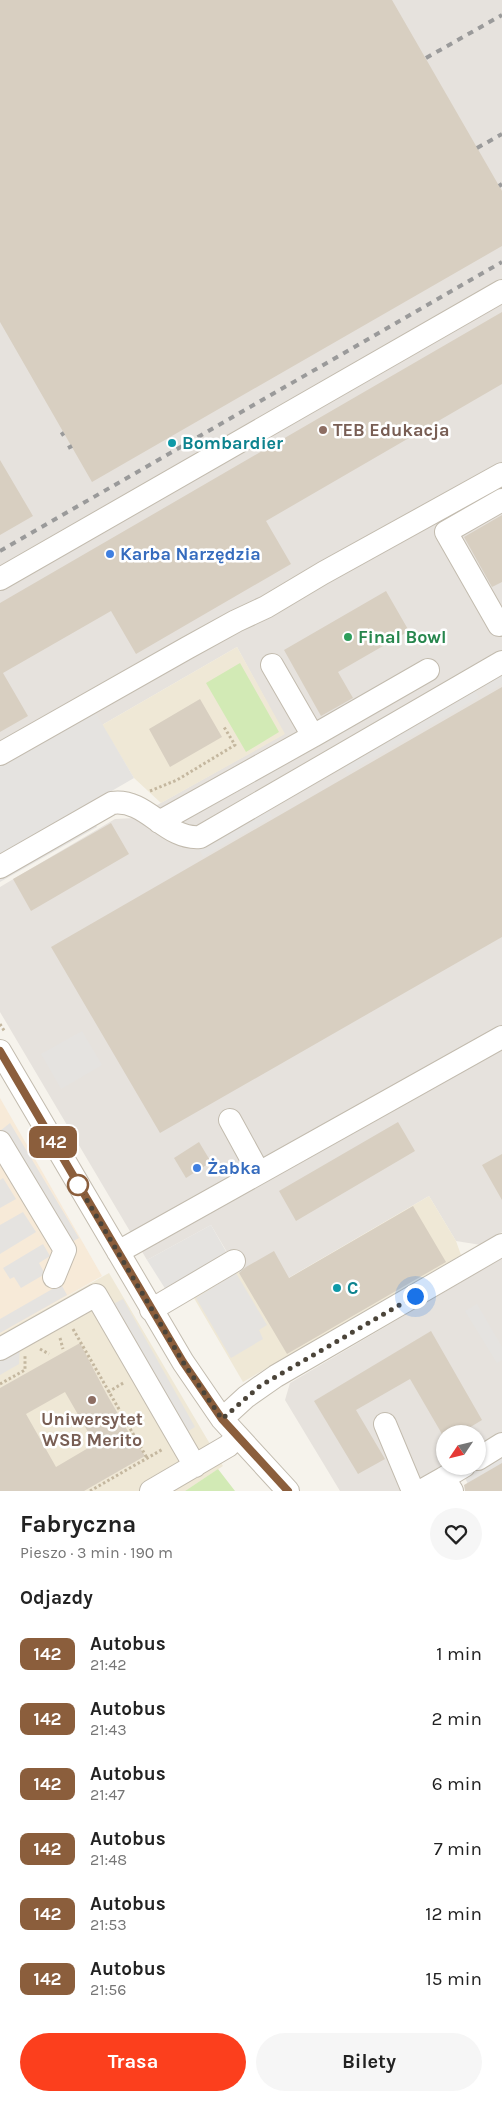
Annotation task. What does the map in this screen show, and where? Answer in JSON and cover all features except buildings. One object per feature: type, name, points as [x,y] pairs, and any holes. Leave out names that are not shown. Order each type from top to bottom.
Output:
[{"type":"street","points":[[0,579],[502,291]]},
{"type":"street","points":[[0,754],[502,474]]},
{"type":"street","points":[[502,500],[446,532],[499,625],[502,623]]},
{"type":"street","points":[[0,867],[112,803],[121,802],[134,805],[169,829],[189,838],[200,837],[502,662]]},
{"type":"street","points":[[272,664],[313,736]]},
{"type":"street","points":[[159,822],[428,670]]},
{"type":"street","points":[[118,1252],[502,1037]]},
{"type":"street","points":[[0,1051],[183,1362],[222,1419],[288,1491]]},
{"type":"street","points":[[230,1120],[259,1173]]},
{"type":"street","points":[[0,1142],[65,1250],[54,1277]]},
{"type":"street","points":[[222,1419],[246,1397],[276,1376],[502,1245]]},
{"type":"street","points":[[151,1310],[234,1261]]},
{"type":"street","points":[[0,1350],[96,1295],[194,1466]]},
{"type":"street","points":[[385,1424],[413,1491]]},
{"type":"street","points":[[151,1491],[228,1446],[237,1437]]},
{"type":"street","points":[[486,1454],[502,1444]]},
{"type":"street","points":[[421,1491],[448,1485],[456,1475]]},
{"type":"path","points":[[134,805],[149,791],[176,780],[234,745],[224,727]]},
{"type":"path","points":[[64,1313],[147,1458]]},
{"type":"path","points":[[0,1384],[25,1370],[24,1336]]},
{"type":"path","points":[[90,1491],[179,1440]]},
{"type":"shaded area","points":[[0,0],[502,0],[502,1232],[481,1245],[456,1241],[429,1196],[254,1298],[211,1225],[147,1260],[0,1012],[0,887],[115,819],[134,818],[284,734],[237,647],[102,725],[0,765]]},
{"type":"shaded area","points":[[237,647],[285,734],[161,803],[134,778],[102,725]]},
{"type":"shaded area","points":[[502,670],[502,684],[489,692],[483,682]]},
{"type":"shaded area","points":[[473,688],[479,697],[347,773],[342,764]]},
{"type":"shaded area","points":[[94,710],[134,778],[0,856],[0,766]]},
{"type":"shaded area","points":[[267,807],[272,817],[203,857],[198,847]]},
{"type":"shaded area","points":[[93,821],[97,827],[0,882],[0,875]]},
{"type":"shaded area","points":[[82,1031],[102,1065],[61,1089],[41,1054]]},
{"type":"shaded area","points":[[0,1098],[102,1276],[0,1334]]},
{"type":"shaded area","points":[[10,1123],[79,1238],[68,1244],[0,1131]]},
{"type":"shaded area","points":[[3,1178],[16,1199],[0,1208],[0,1180]]},
{"type":"shaded area","name":"C","points":[[429,1196],[456,1241],[461,1255],[243,1382],[191,1293],[235,1266],[255,1298]]},
{"type":"shaded area","points":[[23,1212],[36,1232],[0,1254],[0,1225]]},
{"type":"shaded area","points":[[211,1225],[228,1255],[166,1290],[147,1260]]},
{"type":"shaded area","points":[[43,1244],[50,1256],[39,1263],[45,1274],[21,1288],[14,1277],[10,1279],[3,1268]]},
{"type":"shaded area","points":[[502,1258],[502,1434],[486,1443],[486,1425],[436,1425],[436,1471],[404,1491],[340,1491],[285,1400],[290,1383]]},
{"type":"shaded area","name":"Uniwersytet WSB Merito","points":[[109,1273],[223,1466],[185,1491],[0,1491],[0,1334]]},
{"type":"shaded area","points":[[236,1273],[267,1325],[259,1330],[263,1339],[231,1358],[196,1298]]},
{"type":"shaded area","points":[[61,1284],[67,1295],[0,1333],[0,1319]]},
{"type":"shaded area","points":[[123,1299],[195,1427],[172,1441],[98,1312]]},
{"type":"shaded area","points":[[477,1304],[502,1347],[502,1360],[497,1363],[465,1311]]},
{"type":"shaded area","points":[[20,1344],[19,1364],[0,1375],[0,1356]]},
{"type":"shaded area","points":[[502,1452],[502,1466],[469,1486],[464,1475],[486,1475],[486,1461]]},
{"type":"green space","points":[[240,663],[279,732],[246,752],[206,683]]},
{"type":"green space","points":[[218,1469],[235,1491],[185,1491]]},
{"type":"railway","points":[[426,58],[502,15]]},
{"type":"railway","points":[[477,148],[502,134]]},
{"type":"railway","points":[[0,551],[502,262]]},
{"type":"railway","points":[[68,448],[72,446]]},
{"type":"bus line","name":"142","points":[[0,1051],[151,1310],[202,1392],[237,1437],[288,1491]]},
{"type":"place","name":"TEB Edukacja","points":[[323,430]]},
{"type":"place","name":"Bombardier","points":[[172,443]]},
{"type":"place","name":"Karba Narzędzia","points":[[110,554]]},
{"type":"place","name":"Final Bowl","points":[[348,637]]},
{"type":"place","name":"Żabka","points":[[197,1168]]},
{"type":"place","name":"C","points":[[337,1288]]},
{"type":"place","name":"Uniwersytet WSB Merito","points":[[92,1400]]},
{"type":"route","points":[[78,1185],[183,1362],[222,1419],[260,1386],[415,1296]]}]
